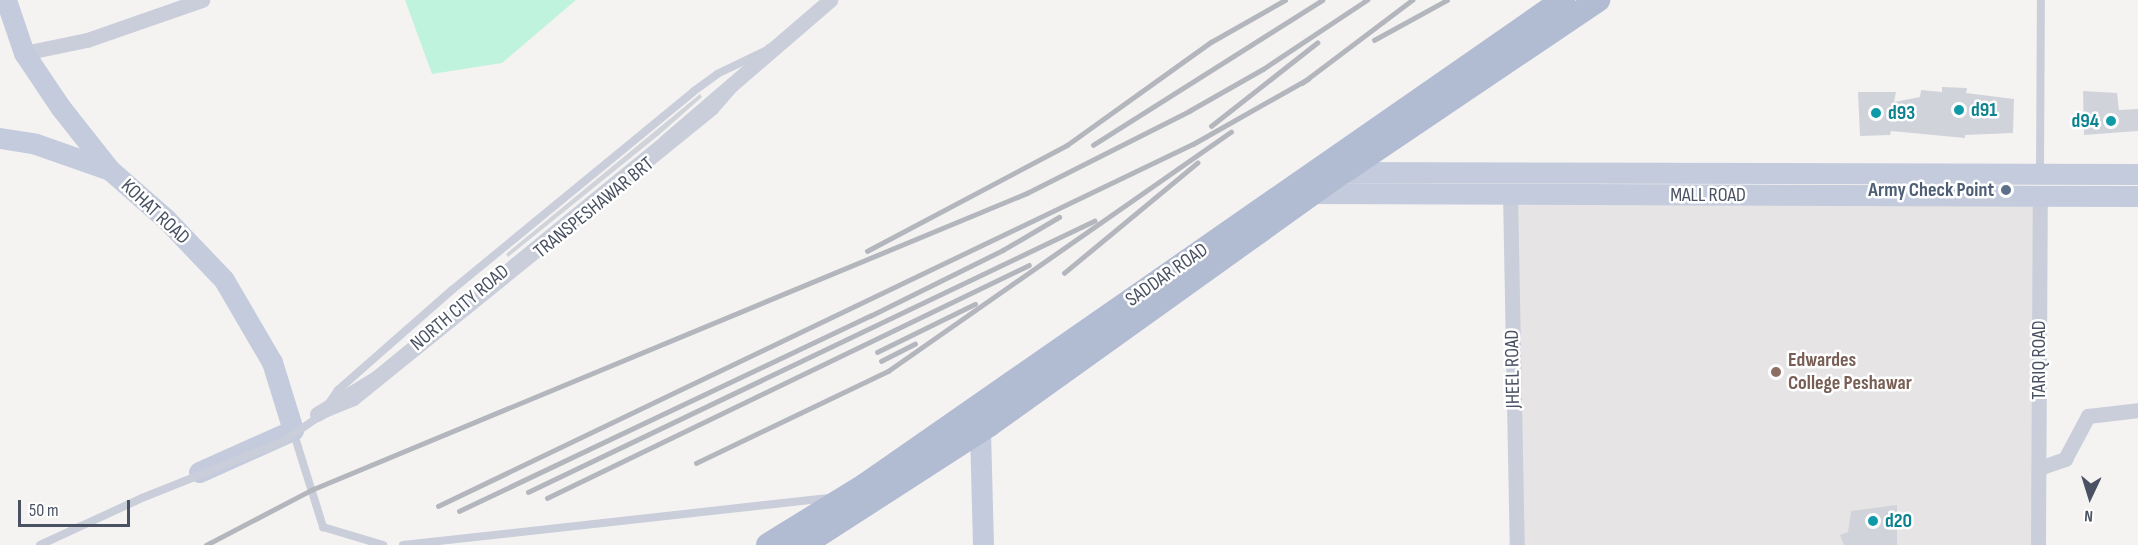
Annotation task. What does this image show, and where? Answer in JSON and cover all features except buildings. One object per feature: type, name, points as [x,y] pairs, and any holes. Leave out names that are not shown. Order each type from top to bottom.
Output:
[{"type":"main road","name":"KOHAT ROAD","points":[[6,0],[24,53],[110,170],[166,219],[224,280],[272,362],[293,430]]},
{"type":"main road","name":"SADDAR ROAD","points":[[803,545],[980,431],[1311,183],[1563,0]]},
{"type":"main road","name":"SADDAR ROAD","points":[[768,545],[849,496],[1279,195],[1343,172],[1598,0]]},
{"type":"main road","points":[[0,138],[36,144],[110,170]]},
{"type":"main road","name":"MALL ROAD","points":[[1343,172],[2138,174]]},
{"type":"main road","name":"TARIQ ROAD","points":[[2040,175],[2040,198]]},
{"type":"main road","name":"MALL ROAD","points":[[1311,183],[1510,194],[2040,198],[2138,196]]},
{"type":"main road","name":"NORTH CITY ROAD","points":[[42,545],[293,430]]},
{"type":"main road","points":[[980,431],[984,545]]},
{"type":"street","points":[[24,53],[87,40],[202,0]]},
{"type":"street","name":"NORTH CITY ROAD","points":[[293,430],[376,378],[664,142],[830,0]]},
{"type":"street","name":"JHEEL ROAD","points":[[1510,194],[1517,545]]},
{"type":"street","name":"TARIQ ROAD","points":[[2038,545],[2040,198]]},
{"type":"street","points":[[2039,468],[2065,459],[2088,416],[2138,410]]},
{"type":"lane","name":"TRANSPESHAWAR BRT","points":[[42,545],[142,498],[282,442],[320,416],[355,402],[695,126],[731,95],[769,48],[825,0]]},
{"type":"lane","points":[[2040,175],[2041,0]]},
{"type":"lane","name":"TRANSPESHAWAR BRT","points":[[320,416],[338,390],[390,344],[694,91],[717,74],[769,48]]},
{"type":"lane","points":[[293,430],[323,527],[383,545]]},
{"type":"lane","points":[[403,545],[849,496]]},
{"type":"shaded area","name":"Edwardes College Peshawar","points":[[1510,194],[2040,194],[2040,545],[1510,545]]},
{"type":"green space","points":[[405,0],[576,0],[502,63],[432,74]]},
{"type":"railway","points":[[867,251],[1067,145],[1211,42],[1285,0]]},
{"type":"railway","points":[[1093,145],[1322,0]]},
{"type":"railway","points":[[206,545],[311,490],[1027,193],[1189,111],[1263,69],[1367,0]]},
{"type":"railway","points":[[1302,83],[1412,0]]},
{"type":"railway","points":[[1374,40],[1447,0]]},
{"type":"railway","points":[[1211,126],[1317,43]]},
{"type":"railway","points":[[438,506],[1193,144],[1308,79]]},
{"type":"railway","points":[[696,463],[888,371],[1231,132]]},
{"type":"railway","points":[[1064,273],[1197,163]]},
{"type":"railway","points":[[459,511],[870,316],[1003,250],[1059,217]]},
{"type":"railway","points":[[528,492],[1094,221]]},
{"type":"railway","points":[[547,498],[1029,265]]},
{"type":"railway","points":[[877,352],[975,304]]},
{"type":"railway","points":[[881,361],[915,344]]},
{"type":"place","name":"d91","points":[[1959,110]]},
{"type":"place","name":"d93","points":[[1876,113]]},
{"type":"place","name":"d94","points":[[2111,121]]},
{"type":"place","name":"Army Check Point","points":[[2006,190]]},
{"type":"place","name":"Edwardes College Peshawar","points":[[1776,372]]},
{"type":"place","name":"d20","points":[[1873,521]]}]
